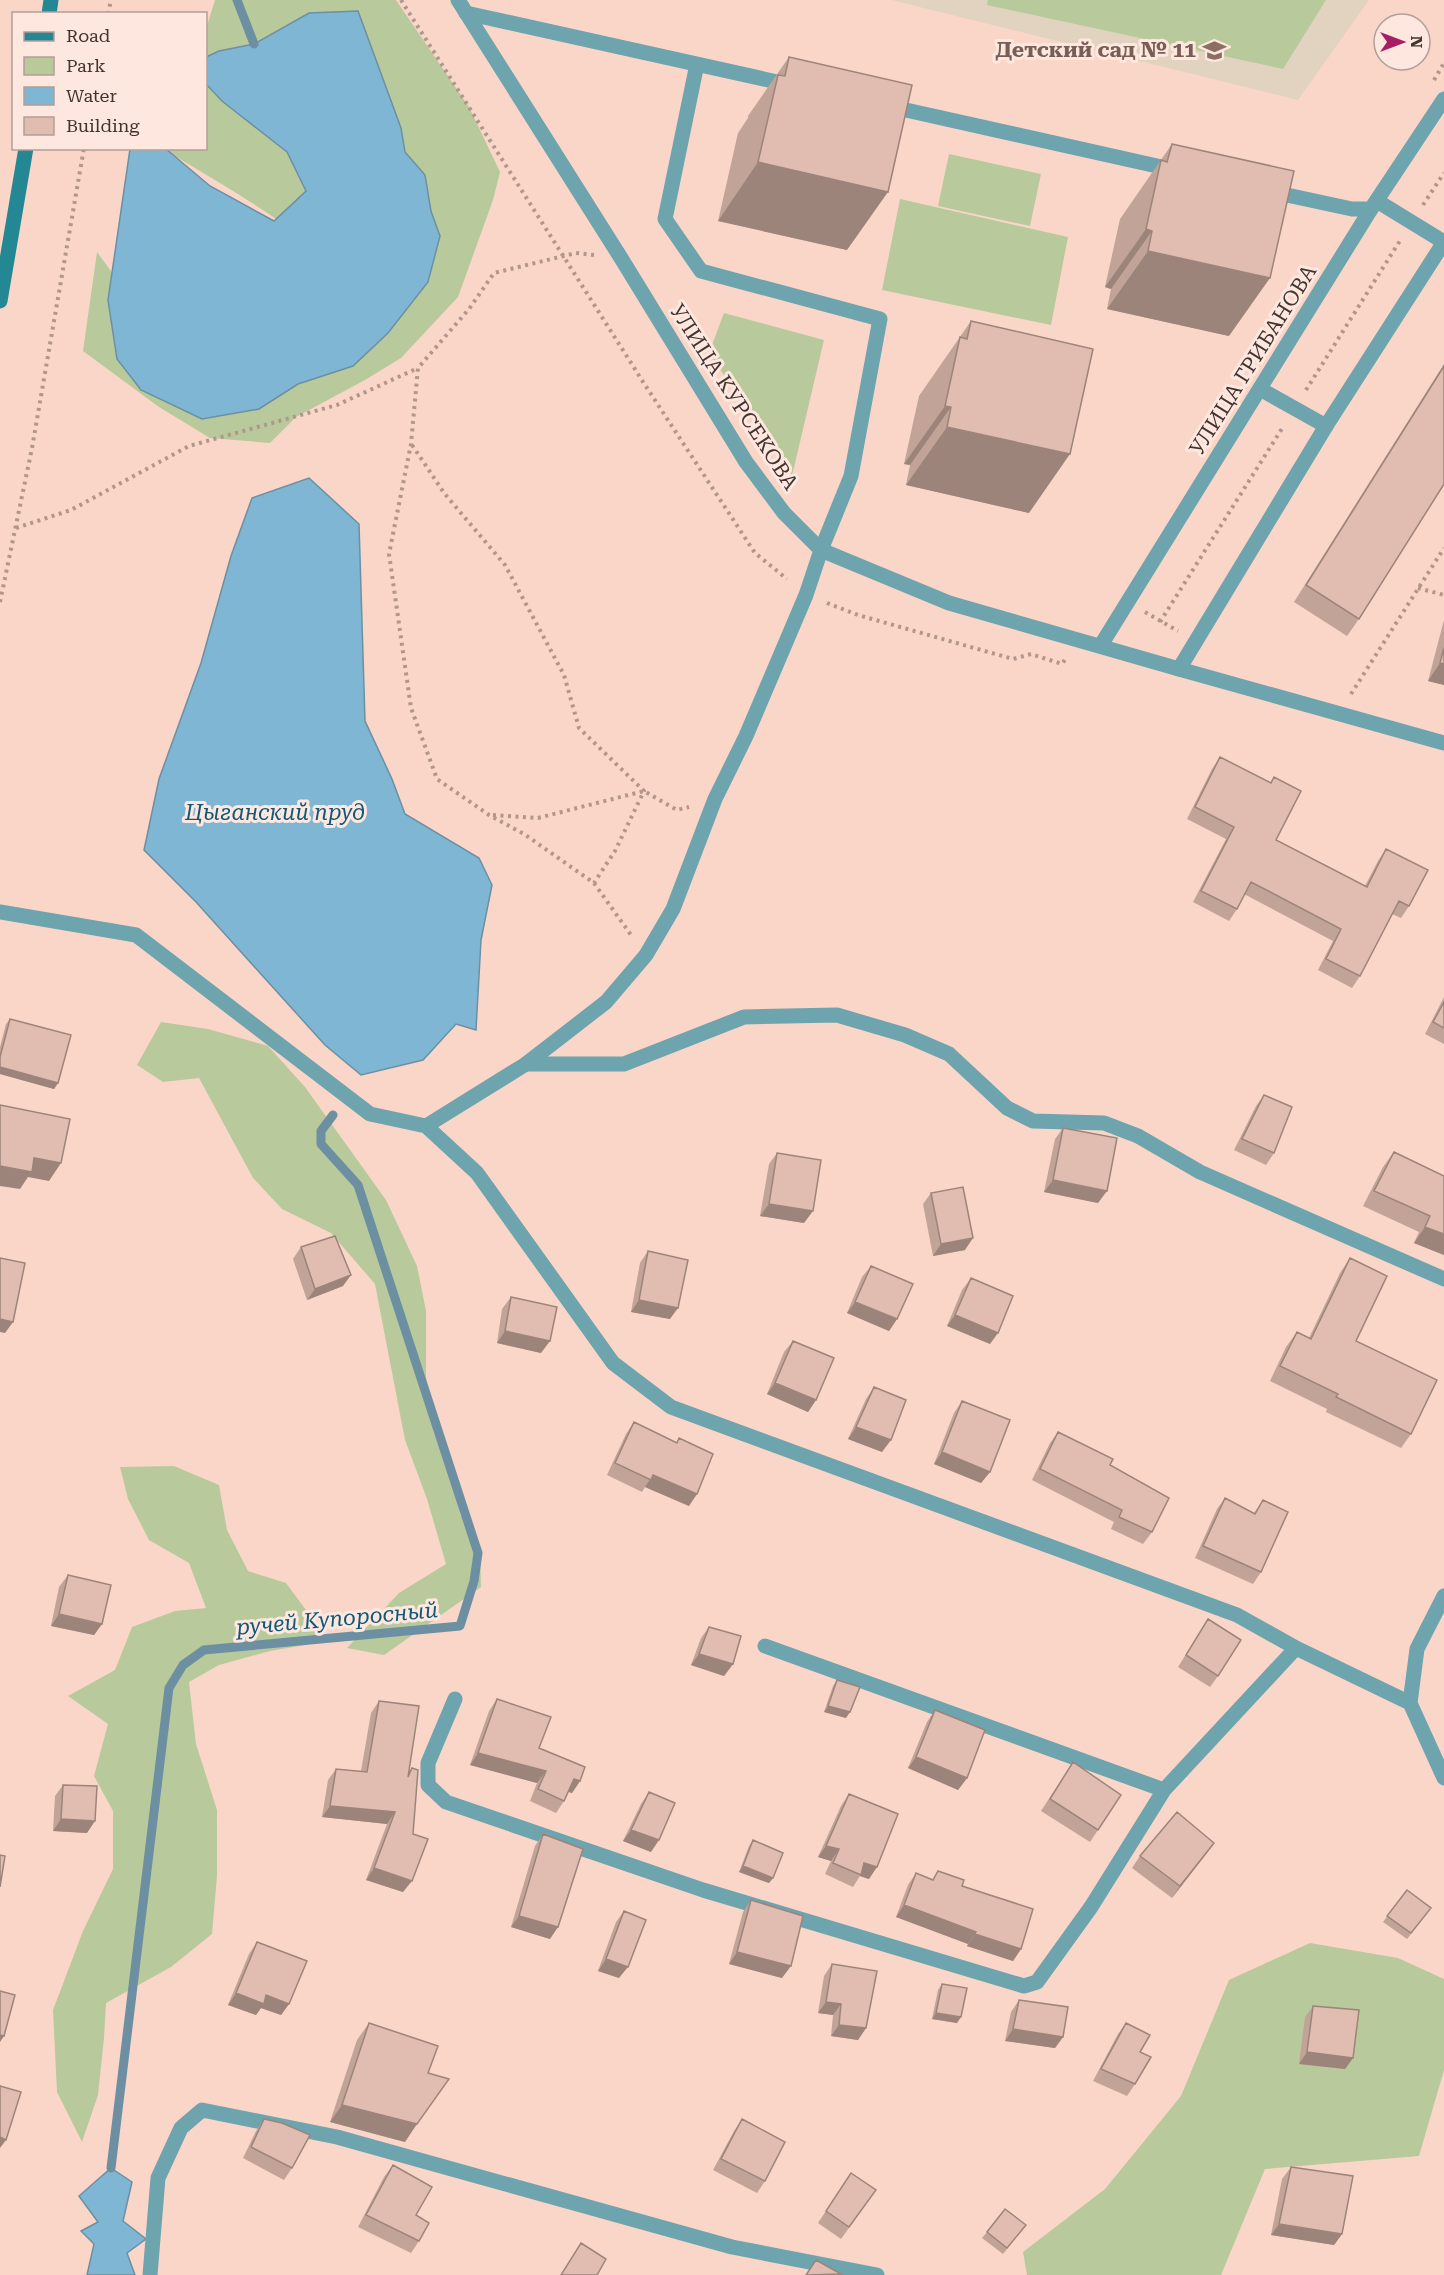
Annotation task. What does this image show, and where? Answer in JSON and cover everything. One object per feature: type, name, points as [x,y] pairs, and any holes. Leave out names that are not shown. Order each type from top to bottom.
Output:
[{"type":"main road","points":[[0,301],[5,242],[26,150]]},
{"type":"street","points":[[462,6],[697,64],[802,87]]},
{"type":"street","name":"УЛИЦА КУРСЕКОВА","points":[[462,6],[746,462],[784,513],[821,550],[949,603],[1444,743]]},
{"type":"street","points":[[426,1126],[526,1064],[606,1002],[646,955],[673,909],[715,799],[746,736],[806,595],[821,550],[851,476],[880,319],[701,271],[665,219],[697,64]]},
{"type":"street","name":"УЛИЦА ГРИБАНОВА","points":[[1101,645],[1374,205],[1444,99]]},
{"type":"street","points":[[872,103],[1188,173]]},
{"type":"street","points":[[1179,669],[1326,426],[1444,242],[1374,205],[1352,209],[1258,188]]},
{"type":"street","points":[[1260,389],[1326,426]]},
{"type":"street","points":[[0,912],[136,935],[370,1114],[426,1126],[477,1173],[613,1363],[671,1407],[1237,1615],[1410,1703]]},
{"type":"street","points":[[526,1064],[624,1064],[744,1017],[837,1015],[905,1035],[949,1054],[1007,1108],[1033,1121],[1104,1123],[1130,1133],[1200,1172],[1444,1279]]},
{"type":"street","points":[[1444,1596],[1417,1649],[1410,1703],[1444,1778]]},
{"type":"street","points":[[765,1646],[1164,1790]]},
{"type":"street","points":[[455,1699],[428,1762],[428,1785],[446,1802],[703,1890],[1024,1986],[1037,1982],[1091,1907],[1164,1790],[1296,1647]]},
{"type":"street","points":[[150,2275],[158,2178],[181,2128],[202,2110],[337,2137],[732,2247],[877,2275]]},
{"type":"path","points":[[0,602],[32,448],[84,150]]},
{"type":"path","points":[[15,529],[71,510],[189,446],[337,405],[418,368],[469,309],[494,273],[576,253],[621,258]]},
{"type":"path","points":[[418,368],[411,444],[389,554],[411,708],[437,779],[489,815],[524,834],[594,883],[646,955]]},
{"type":"path","points":[[411,444],[444,493],[505,565],[564,675],[579,728],[644,791],[677,810],[715,799]]},
{"type":"path","points":[[1340,712],[1444,548]]},
{"type":"path","points":[[1419,588],[1444,595]]},
{"type":"path","points":[[489,815],[538,818],[644,791]]},
{"type":"path","points":[[594,883],[615,851],[644,791]]},
{"type":"shaded area","name":"Детский сад № 11","points":[[891,0],[1369,0],[1298,100]]},
{"type":"green space","points":[[215,0],[396,0],[469,107],[500,172],[493,200],[458,297],[401,358],[296,417],[270,443],[210,438],[159,407],[83,351],[97,252],[147,320],[286,226],[168,150],[207,150],[207,26]]},
{"type":"green space","points":[[988,0],[1326,0],[1283,69],[987,5]]},
{"type":"green space","points":[[949,154],[1041,174],[1030,226],[938,206]]},
{"type":"green space","points":[[900,199],[1068,237],[1051,325],[882,290]]},
{"type":"green space","points":[[724,313],[824,340],[792,476],[709,353]]},
{"type":"green space","points":[[161,1022],[208,1029],[268,1046],[305,1087],[386,1200],[417,1266],[426,1311],[426,1377],[434,1434],[454,1469],[460,1514],[480,1546],[481,1587],[384,1655],[347,1648],[399,1593],[446,1564],[427,1499],[405,1440],[375,1284],[331,1233],[282,1209],[253,1178],[199,1078],[163,1082],[137,1065]]},
{"type":"green space","points":[[174,1466],[219,1485],[227,1530],[248,1571],[286,1583],[329,1641],[270,1651],[219,1665],[189,1682],[196,1744],[217,1810],[217,1876],[212,1934],[171,1967],[106,2003],[98,2095],[82,2142],[57,2092],[53,2010],[83,1931],[113,1869],[113,1811],[94,1776],[108,1724],[68,1696],[115,1670],[132,1627],[175,1611],[206,1608],[189,1563],[149,1540],[128,1499],[120,1467]]},
{"type":"green space","points":[[1310,1943],[1398,1958],[1444,1979],[1444,2070],[1419,2156],[1265,2169],[1221,2275],[1027,2275],[1023,2252],[1105,2189],[1181,2096],[1229,1980]]},
{"type":"water","points":[[358,11],[401,128],[405,152],[425,175],[431,211],[440,236],[428,282],[388,333],[353,366],[298,384],[259,409],[202,419],[141,390],[117,359],[108,300],[130,150],[167,150],[210,186],[274,221],[306,191],[287,152],[222,101],[207,85],[207,57],[219,51],[254,44],[309,13]]},
{"type":"water","name":"Цыганский пруд","points":[[309,478],[359,524],[365,721],[392,779],[405,814],[479,858],[492,885],[481,940],[476,1030],[456,1024],[423,1060],[361,1075],[325,1045],[196,902],[144,850],[159,779],[201,663],[231,556],[252,498]]},
{"type":"water","points":[[111,2168],[132,2182],[123,2221],[146,2239],[127,2253],[135,2275],[87,2275],[94,2244],[81,2231],[98,2222],[79,2196]]},
{"type":"building","points":[[789,57],[912,85],[888,192],[758,162],[778,75],[785,76]]},
{"type":"building","points":[[1172,144],[1294,171],[1270,278],[1148,251],[1152,231],[1146,229],[1161,160],[1167,162]]},
{"type":"building","points":[[971,321],[1093,349],[1070,454],[947,427],[951,407],[945,406],[960,337],[967,339]]},
{"type":"building","points":[[1444,366],[1444,484],[1359,619],[1306,585]]},
{"type":"building","points":[[1444,648],[1444,664],[1440,663]]},
{"type":"building","points":[[1220,757],[1271,783],[1274,777],[1301,791],[1276,840],[1367,887],[1386,849],[1428,870],[1409,906],[1399,901],[1360,976],[1326,959],[1341,929],[1251,882],[1237,909],[1201,891],[1234,827],[1195,807]]},
{"type":"building","points":[[1444,1002],[1444,1028],[1433,1022]]},
{"type":"building","points":[[10,1019],[71,1035],[58,1083],[0,1067],[0,1057]]},
{"type":"building","points":[[1264,1095],[1292,1107],[1274,1153],[1242,1139]]},
{"type":"building","points":[[0,1105],[70,1119],[61,1163],[34,1158],[32,1172],[0,1166]]},
{"type":"building","points":[[1063,1128],[1117,1138],[1107,1191],[1053,1180]]},
{"type":"building","points":[[1394,1152],[1444,1176],[1444,1234],[1425,1227],[1430,1216],[1374,1191]]},
{"type":"building","points":[[777,1153],[821,1160],[813,1211],[769,1204]]},
{"type":"building","points":[[963,1187],[973,1238],[941,1244],[931,1193]]},
{"type":"building","points":[[335,1236],[351,1275],[315,1289],[301,1247]]},
{"type":"building","points":[[648,1251],[688,1260],[678,1308],[639,1300]]},
{"type":"building","points":[[0,1258],[25,1263],[13,1322],[0,1319]]},
{"type":"building","points":[[1350,1258],[1387,1276],[1356,1341],[1437,1380],[1411,1434],[1336,1397],[1338,1394],[1280,1366],[1297,1332],[1311,1339]]},
{"type":"building","points":[[871,1266],[913,1284],[897,1319],[855,1302]]},
{"type":"building","points":[[971,1278],[1013,1296],[998,1333],[955,1315]]},
{"type":"building","points":[[511,1297],[557,1307],[550,1341],[505,1331]]},
{"type":"building","points":[[793,1341],[834,1358],[816,1400],[775,1383]]},
{"type":"building","points":[[874,1387],[906,1400],[891,1440],[856,1427]]},
{"type":"building","points":[[962,1401],[1010,1420],[990,1472],[942,1452]]},
{"type":"building","points":[[634,1422],[677,1443],[679,1438],[713,1454],[697,1494],[653,1475],[651,1480],[615,1463]]},
{"type":"building","points":[[1058,1432],[1113,1459],[1110,1465],[1169,1498],[1152,1532],[1119,1517],[1122,1510],[1040,1469]]},
{"type":"building","points":[[1225,1498],[1255,1514],[1263,1500],[1288,1512],[1261,1572],[1203,1546]]},
{"type":"building","points":[[68,1575],[111,1585],[102,1624],[59,1614]]},
{"type":"building","points":[[1208,1619],[1241,1640],[1218,1676],[1186,1655]]},
{"type":"building","points":[[709,1627],[741,1636],[733,1664],[699,1654]]},
{"type":"building","points":[[837,1680],[860,1687],[850,1712],[828,1706]]},
{"type":"building","points":[[497,1699],[551,1717],[539,1748],[585,1767],[580,1781],[574,1779],[564,1801],[538,1789],[546,1771],[478,1753]]},
{"type":"building","points":[[379,1701],[419,1706],[408,1777],[412,1768],[418,1770],[413,1834],[428,1839],[412,1881],[374,1868],[395,1812],[330,1806],[336,1769],[367,1772]]},
{"type":"building","points":[[935,1710],[985,1730],[967,1778],[916,1757]]},
{"type":"building","points":[[1073,1762],[1121,1795],[1098,1830],[1050,1799]]},
{"type":"building","points":[[63,1785],[97,1786],[95,1821],[61,1819]]},
{"type":"building","points":[[649,1792],[675,1803],[659,1840],[631,1830]]},
{"type":"building","points":[[849,1794],[898,1814],[877,1867],[864,1863],[861,1875],[833,1863],[839,1849],[826,1846]]},
{"type":"building","points":[[1177,1812],[1214,1843],[1180,1886],[1140,1856]]},
{"type":"building","points":[[543,1834],[583,1849],[558,1927],[519,1916]]},
{"type":"building","points":[[753,1840],[783,1853],[773,1878],[743,1866]]},
{"type":"building","points":[[0,1855],[5,1856],[0,1887]]},
{"type":"building","points":[[938,1871],[964,1880],[962,1886],[1033,1909],[1021,1949],[975,1934],[976,1932],[904,1905],[916,1873],[933,1880]]},
{"type":"building","points":[[1407,1890],[1431,1908],[1411,1933],[1387,1916]]},
{"type":"building","points":[[751,1900],[803,1916],[791,1966],[737,1952]]},
{"type":"building","points":[[624,1911],[646,1920],[628,1967],[606,1959]]},
{"type":"building","points":[[257,1942],[307,1961],[289,2004],[266,1995],[264,2004],[236,1993]]},
{"type":"building","points":[[832,1964],[877,1971],[866,2028],[839,2025],[841,2004],[826,2002]]},
{"type":"building","points":[[942,1984],[967,1988],[961,2017],[936,2013]]},
{"type":"building","points":[[0,1991],[15,1995],[4,2036],[0,2035]]},
{"type":"building","points":[[1019,2000],[1068,2007],[1063,2037],[1013,2029]]},
{"type":"building","points":[[1313,2006],[1359,2010],[1353,2058],[1307,2052]]},
{"type":"building","points":[[369,2023],[438,2046],[428,2073],[449,2079],[417,2124],[342,2105]]},
{"type":"building","points":[[1126,2023],[1150,2035],[1140,2052],[1151,2057],[1135,2084],[1101,2069]]},
{"type":"building","points":[[0,2086],[21,2092],[6,2140],[0,2137]]},
{"type":"building","points":[[264,2119],[282,2123],[310,2135],[292,2168],[251,2147]]},
{"type":"building","points":[[742,2119],[785,2142],[765,2181],[721,2159]]},
{"type":"building","points":[[393,2165],[432,2187],[416,2215],[429,2223],[419,2241],[366,2215]]},
{"type":"building","points":[[1291,2167],[1353,2176],[1342,2234],[1279,2224]]},
{"type":"building","points":[[851,2173],[876,2190],[849,2227],[826,2211]]},
{"type":"building","points":[[1005,2209],[1026,2225],[1007,2248],[987,2232]]},
{"type":"building","points":[[581,2243],[606,2259],[597,2275],[561,2275]]},
{"type":"building","points":[[816,2260],[841,2274],[806,2275]]},
{"type":"waterway","name":"ручей Купоросный","points":[[237,0],[254,44]]},
{"type":"waterway","name":"ручей Купоросный","points":[[111,2168],[169,1688],[183,1665],[204,1650],[460,1626],[474,1581],[478,1553],[358,1185],[321,1144],[321,1131],[333,1115]]},
{"type":"place","name":"Детский сад № 11","points":[[1214,50]]}]
